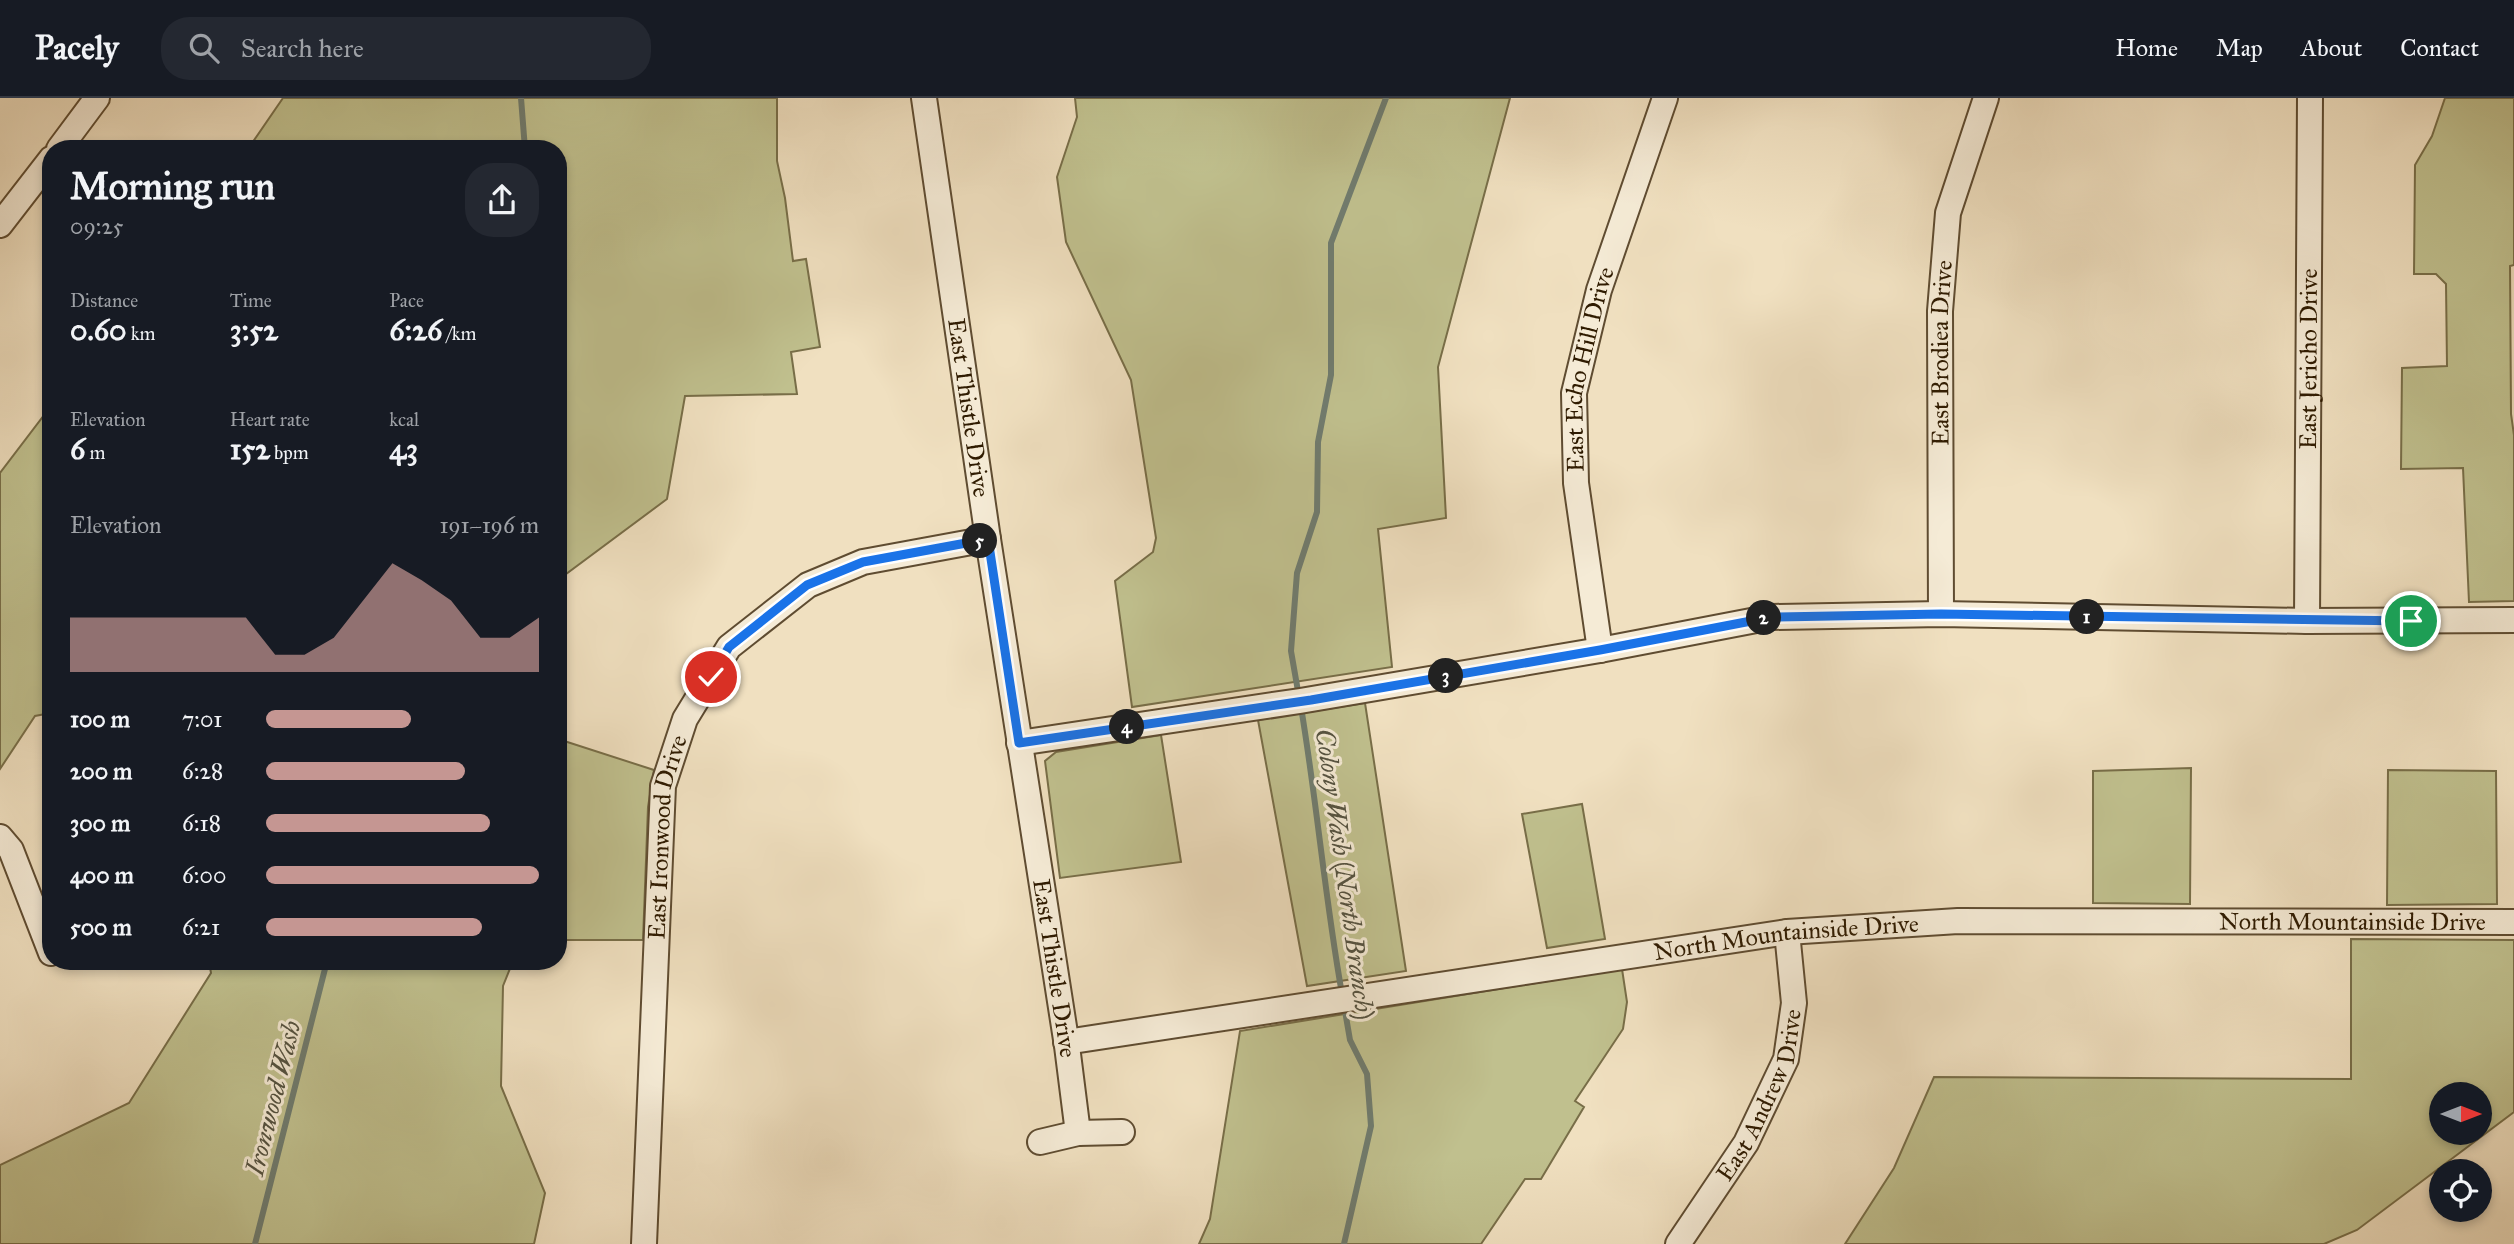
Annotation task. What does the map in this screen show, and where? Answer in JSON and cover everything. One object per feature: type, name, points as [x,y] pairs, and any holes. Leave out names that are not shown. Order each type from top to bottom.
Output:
[{"type":"street","points":[[66,140],[97,98]]},
{"type":"street","name":"East Thistle Drive","points":[[924,98],[1078,1133]]},
{"type":"street","name":"East Echo Hill Drive","points":[[1600,650],[1576,483],[1574,393],[1599,290],[1665,98]]},
{"type":"street","name":"East Brodiea Drive","points":[[1941,614],[1940,311],[1948,213],[1986,98]]},
{"type":"street","name":"East Jericho Drive","points":[[2307,621],[2310,98]]},
{"type":"street","points":[[0,225],[42,171]]},
{"type":"street","name":"East Ironwood Drive","points":[[644,1244],[663,786],[685,719],[729,647],[807,585],[863,562],[988,539]]},
{"type":"street","points":[[1019,743],[1300,701],[1600,650],[1772,617],[1941,614],[2307,621],[2514,620]]},
{"type":"street","points":[[0,837],[10,850],[42,930]]},
{"type":"street","name":"North Mountainside Drive","points":[[1066,1042],[1787,932],[1958,921],[2514,922]]},
{"type":"street","name":"East Andrew Drive","points":[[1678,1244],[1746,1143],[1786,1059],[1794,1003],[1787,932]]},
{"type":"street","points":[[1040,1142],[1078,1133],[1122,1132]]},
{"type":"green space","points":[[283,98],[777,98],[777,161],[793,261],[806,259],[820,347],[791,352],[797,394],[685,396],[667,499],[567,573],[567,140],[254,140]]},
{"type":"green space","points":[[1075,98],[1510,98],[1438,367],[1446,518],[1378,529],[1392,667],[1132,707],[1115,581],[1153,552],[1156,538],[1131,380],[1066,242],[1057,177],[1077,117]]},
{"type":"green space","points":[[2445,98],[2514,98],[2514,265],[2510,266],[2514,601],[2469,602],[2463,468],[2401,469],[2402,368],[2447,366],[2446,284],[2436,274],[2414,274],[2415,165],[2432,136]]},
{"type":"green space","points":[[42,418],[42,715],[35,716],[0,769],[0,473]]},
{"type":"green space","points":[[1365,703],[1406,971],[1307,986],[1258,720]]},
{"type":"green space","points":[[1161,735],[1181,862],[1060,878],[1045,761],[1056,752]]},
{"type":"green space","points":[[567,742],[654,770],[648,807],[643,940],[567,940]]},
{"type":"green space","points":[[2191,768],[2190,904],[2093,903],[2093,771]]},
{"type":"green space","points":[[2388,770],[2496,771],[2497,904],[2387,905]]},
{"type":"green space","points":[[1582,804],[1605,939],[1547,948],[1522,814]]},
{"type":"green space","points":[[2351,939],[2514,940],[2514,1112],[2492,1129],[2492,1082],[2429,1082],[2429,1145],[2470,1145],[2451,1159],[2429,1159],[2429,1176],[2357,1230],[2324,1244],[1845,1244],[1894,1168],[1934,1077],[2351,1079]]},
{"type":"green space","points":[[1622,969],[1627,1002],[1623,1029],[1575,1101],[1584,1107],[1541,1179],[1525,1179],[1481,1244],[1199,1244],[1210,1219],[1240,1031]]},
{"type":"green space","points":[[210,970],[509,970],[503,986],[501,1086],[545,1193],[534,1244],[0,1244],[0,1165],[129,1103]]},
{"type":"waterway","name":"Ironwood Wash","points":[[521,98],[524,140]]},
{"type":"waterway","name":"Colony Wash (North Branch)","points":[[1299,697],[1291,651],[1297,573],[1317,512],[1318,442],[1331,375],[1331,243],[1386,98]]},
{"type":"waterway","name":"Colony Wash (North Branch)","points":[[1301,707],[1342,994]]},
{"type":"waterway","name":"Ironwood Wash","points":[[255,1244],[325,970]]},
{"type":"waterway","name":"Colony Wash (North Branch)","points":[[1344,1005],[1350,1040],[1367,1074],[1371,1126],[1344,1244]]},
{"type":"route","points":[[711,677],[729,647],[807,585],[863,562],[988,539],[1019,743],[1311,700],[1772,617],[1941,614],[2411,621]]}]
